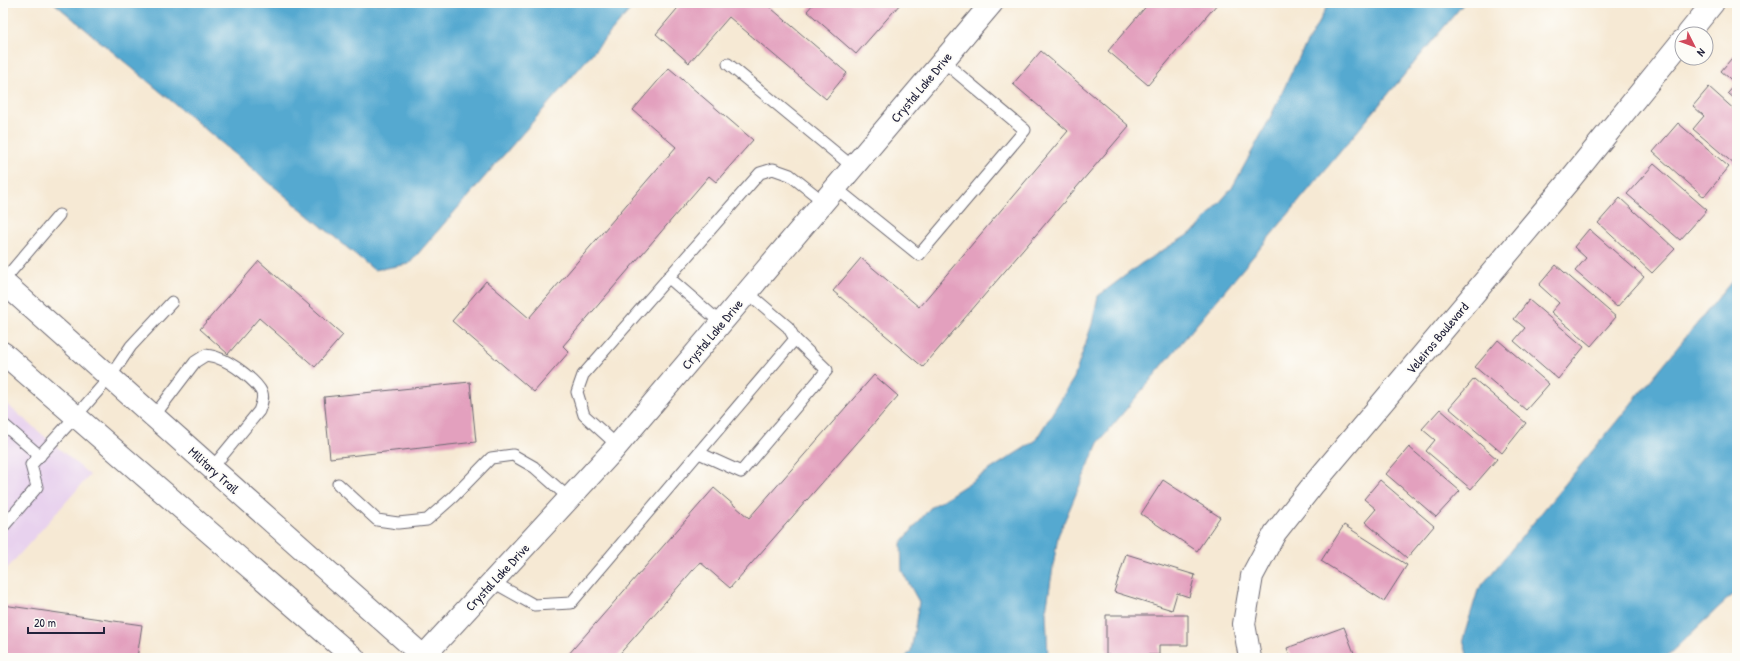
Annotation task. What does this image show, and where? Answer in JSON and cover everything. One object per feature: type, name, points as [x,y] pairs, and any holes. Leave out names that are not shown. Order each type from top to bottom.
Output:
[{"type":"street","points":[[1694,26],[1712,3]]},
{"type":"street","name":"Crystal Lake Drive","points":[[424,658],[617,445],[854,167],[943,61],[987,5]]},
{"type":"street","name":"Veleiros Boulevard","points":[[1250,658],[1244,624],[1252,576],[1275,533],[1313,485],[1568,182],[1674,51]]},
{"type":"street","name":"Military Trail","points":[[3,281],[424,658]]},
{"type":"street","points":[[3,352],[354,658]]},
{"type":"lane","points":[[617,445],[584,415],[577,392],[583,375],[760,173],[773,169],[790,175],[830,195],[920,255],[1026,130],[943,61]]},
{"type":"lane","points":[[728,64],[854,167]]},
{"type":"lane","points":[[3,281],[59,215]]},
{"type":"lane","points":[[668,277],[721,323]]},
{"type":"lane","points":[[699,453],[741,472],[827,370],[795,339],[788,327],[747,292]]},
{"type":"lane","points":[[3,527],[37,487],[31,465],[110,377],[131,346],[172,302]]},
{"type":"lane","points":[[493,582],[534,605],[571,604],[795,339]]},
{"type":"lane","points":[[154,416],[195,362],[206,355],[218,357],[233,365],[258,386],[262,394],[262,402],[258,411],[212,468]]},
{"type":"lane","points":[[3,424],[40,456]]},
{"type":"lane","points":[[338,484],[377,520],[398,524],[427,520],[453,498],[491,458],[513,455],[534,467],[569,498]]},
{"type":"shaded area","points":[[3,401],[90,475],[3,573]]},
{"type":"water","points":[[54,3],[636,3],[409,264],[374,270]]},
{"type":"water","points":[[1329,3],[1464,3],[1098,443],[1058,536],[1046,611],[1048,658],[905,658],[911,651],[919,602],[902,571],[901,543],[930,508],[1035,441],[1074,378],[1092,324],[1098,296],[1142,263],[1196,230],[1232,188],[1269,120],[1296,63]]},
{"type":"water","points":[[1737,275],[1737,590],[1665,658],[1468,658],[1463,639],[1478,590]]},
{"type":"building","points":[[682,3],[765,3],[847,73],[826,99],[729,17],[689,63],[656,34]]},
{"type":"building","points":[[814,3],[901,3],[856,54],[807,11]]},
{"type":"building","points":[[1149,3],[1218,3],[1148,85],[1108,51]]},
{"type":"building","points":[[1041,51],[1129,126],[923,367],[833,291],[861,258],[919,307],[1068,131],[1013,84]]},
{"type":"building","points":[[1737,52],[1737,101],[1728,93],[1736,84],[1721,71]]},
{"type":"building","points":[[669,68],[753,140],[716,182],[709,176],[563,346],[569,352],[534,392],[452,321],[486,281],[529,318],[676,147],[633,110]]},
{"type":"building","points":[[1709,87],[1737,112],[1737,163],[1735,165],[1693,129],[1704,116],[1693,106]]},
{"type":"building","points":[[1678,123],[1729,167],[1704,197],[1653,152]]},
{"type":"building","points":[[1654,164],[1707,210],[1680,240],[1627,194]]},
{"type":"building","points":[[1620,198],[1675,249],[1652,273],[1598,223]]},
{"type":"building","points":[[1589,229],[1644,277],[1617,307],[1575,271],[1586,258],[1574,247]]},
{"type":"building","points":[[259,261],[343,335],[315,367],[259,318],[228,354],[200,329]]},
{"type":"building","points":[[1556,265],[1616,317],[1591,346],[1551,312],[1559,303],[1539,285]]},
{"type":"building","points":[[1529,300],[1584,347],[1558,379],[1514,341],[1525,328],[1514,319]]},
{"type":"building","points":[[1498,340],[1549,384],[1526,410],[1475,367]]},
{"type":"building","points":[[874,375],[898,396],[730,588],[700,562],[616,658],[569,658],[567,656],[714,488],[749,518]]},
{"type":"building","points":[[1474,379],[1526,423],[1502,453],[1449,408]]},
{"type":"building","points":[[470,382],[476,442],[330,458],[324,397]]},
{"type":"building","points":[[1440,409],[1497,459],[1471,489],[1426,451],[1435,440],[1422,429]]},
{"type":"building","points":[[1409,447],[1460,491],[1436,517],[1386,474]]},
{"type":"building","points":[[1163,480],[1220,517],[1197,551],[1141,514]]},
{"type":"building","points":[[1380,480],[1434,526],[1407,558],[1365,522],[1376,509],[1364,499]]},
{"type":"building","points":[[1344,525],[1407,565],[1384,601],[1321,561]]},
{"type":"building","points":[[1126,554],[1195,575],[1189,597],[1177,593],[1172,610],[1114,592]]},
{"type":"building","points":[[3,605],[142,625],[137,658],[3,658]]},
{"type":"building","points":[[1106,615],[1188,615],[1188,645],[1159,645],[1159,655],[1106,655]]},
{"type":"building","points":[[1344,627],[1356,658],[1291,658],[1287,648]]}]
